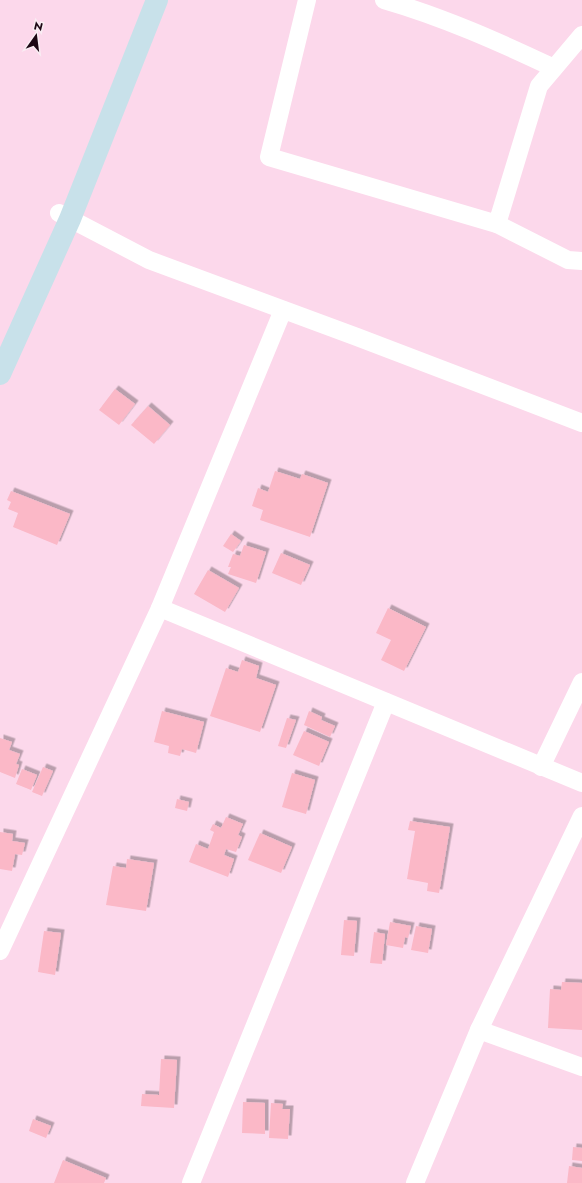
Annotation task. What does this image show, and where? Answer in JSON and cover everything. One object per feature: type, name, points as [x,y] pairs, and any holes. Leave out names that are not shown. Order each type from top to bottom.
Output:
[{"type":"main road","points":[[0,342],[64,216],[143,0]]},
{"type":"main road","points":[[0,374],[64,216],[157,0]]},
{"type":"street","points":[[307,0],[269,157],[497,224],[568,260],[582,261]]},
{"type":"street","points":[[384,0],[420,10],[509,47],[554,68]]},
{"type":"street","points":[[497,224],[539,86],[582,35]]},
{"type":"street","points":[[64,216],[149,260],[582,423]]},
{"type":"street","points":[[0,951],[160,608],[283,310]]},
{"type":"street","points":[[160,608],[582,783]]},
{"type":"street","points":[[541,767],[582,682]]},
{"type":"street","points":[[191,1183],[386,702]]},
{"type":"street","points":[[415,1183],[479,1030],[582,816]]},
{"type":"street","points":[[479,1030],[582,1067]]},
{"type":"building","points":[[115,389],[135,404],[119,425],[99,410]]},
{"type":"building","points":[[148,406],[170,425],[154,444],[131,425]]},
{"type":"building","points":[[275,471],[300,479],[302,474],[328,483],[310,537],[260,520],[263,510],[252,506],[258,488],[268,492]]},
{"type":"building","points":[[11,491],[70,514],[57,545],[13,527],[18,513],[8,509],[11,502],[7,500]]},
{"type":"building","points":[[231,534],[241,541],[233,552],[223,546]]},
{"type":"building","points":[[244,545],[266,552],[256,583],[228,574],[231,567],[228,567],[233,554],[240,556]]},
{"type":"building","points":[[281,553],[310,565],[301,585],[272,573]]},
{"type":"building","points":[[208,570],[239,588],[225,612],[194,594]]},
{"type":"building","points":[[388,608],[426,627],[404,671],[381,660],[391,640],[376,633]]},
{"type":"building","points":[[242,660],[259,666],[256,678],[276,685],[260,732],[210,716],[226,668],[238,672]]},
{"type":"building","points":[[162,711],[204,722],[196,753],[182,749],[180,756],[168,753],[169,746],[154,742]]},
{"type":"building","points":[[309,711],[322,717],[321,720],[335,726],[330,737],[304,725]]},
{"type":"building","points":[[287,718],[296,720],[286,748],[278,746]]},
{"type":"building","points":[[304,731],[329,742],[319,766],[293,755]]},
{"type":"building","points":[[0,738],[12,742],[9,750],[20,754],[16,764],[19,765],[15,778],[0,772]]},
{"type":"building","points":[[43,767],[53,771],[42,796],[32,792]]},
{"type":"building","points":[[22,769],[37,775],[31,790],[16,784]]},
{"type":"building","points":[[292,773],[315,780],[306,814],[282,807]]},
{"type":"building","points":[[177,799],[189,802],[187,811],[175,808]]},
{"type":"building","points":[[226,817],[243,824],[238,835],[242,837],[236,852],[226,849],[224,855],[234,859],[228,877],[189,862],[196,844],[208,849],[214,832],[210,830],[213,824],[221,828]]},
{"type":"building","points":[[410,821],[450,827],[439,893],[427,891],[428,883],[407,879],[415,831],[408,830]]},
{"type":"building","points":[[0,832],[13,834],[12,841],[25,843],[22,855],[15,854],[12,871],[0,869]]},
{"type":"building","points":[[260,833],[292,847],[281,873],[248,860]]},
{"type":"building","points":[[127,859],[154,863],[146,911],[106,905],[113,866],[126,868]]},
{"type":"building","points":[[344,920],[357,921],[354,956],[341,955]]},
{"type":"building","points":[[390,922],[411,926],[408,938],[405,937],[403,948],[386,945]]},
{"type":"building","points":[[416,926],[432,929],[428,953],[411,950]]},
{"type":"building","points":[[44,931],[61,933],[55,975],[38,972]]},
{"type":"building","points":[[374,932],[385,934],[382,964],[370,963]]},
{"type":"building","points":[[562,982],[582,983],[582,1030],[548,1028],[550,989],[561,990]]},
{"type":"building","points":[[161,1059],[177,1060],[174,1108],[141,1106],[142,1094],[159,1095]]},
{"type":"building","points":[[243,1102],[265,1103],[265,1134],[242,1133]]},
{"type":"building","points":[[271,1103],[283,1104],[282,1109],[290,1109],[288,1139],[269,1138]]},
{"type":"building","points":[[33,1119],[51,1126],[46,1138],[29,1131]]},
{"type":"building","points":[[573,1147],[582,1148],[582,1161],[572,1160]]},
{"type":"building","points":[[63,1160],[106,1178],[104,1183],[54,1183]]},
{"type":"building","points":[[569,1166],[582,1168],[582,1183],[567,1183]]}]
